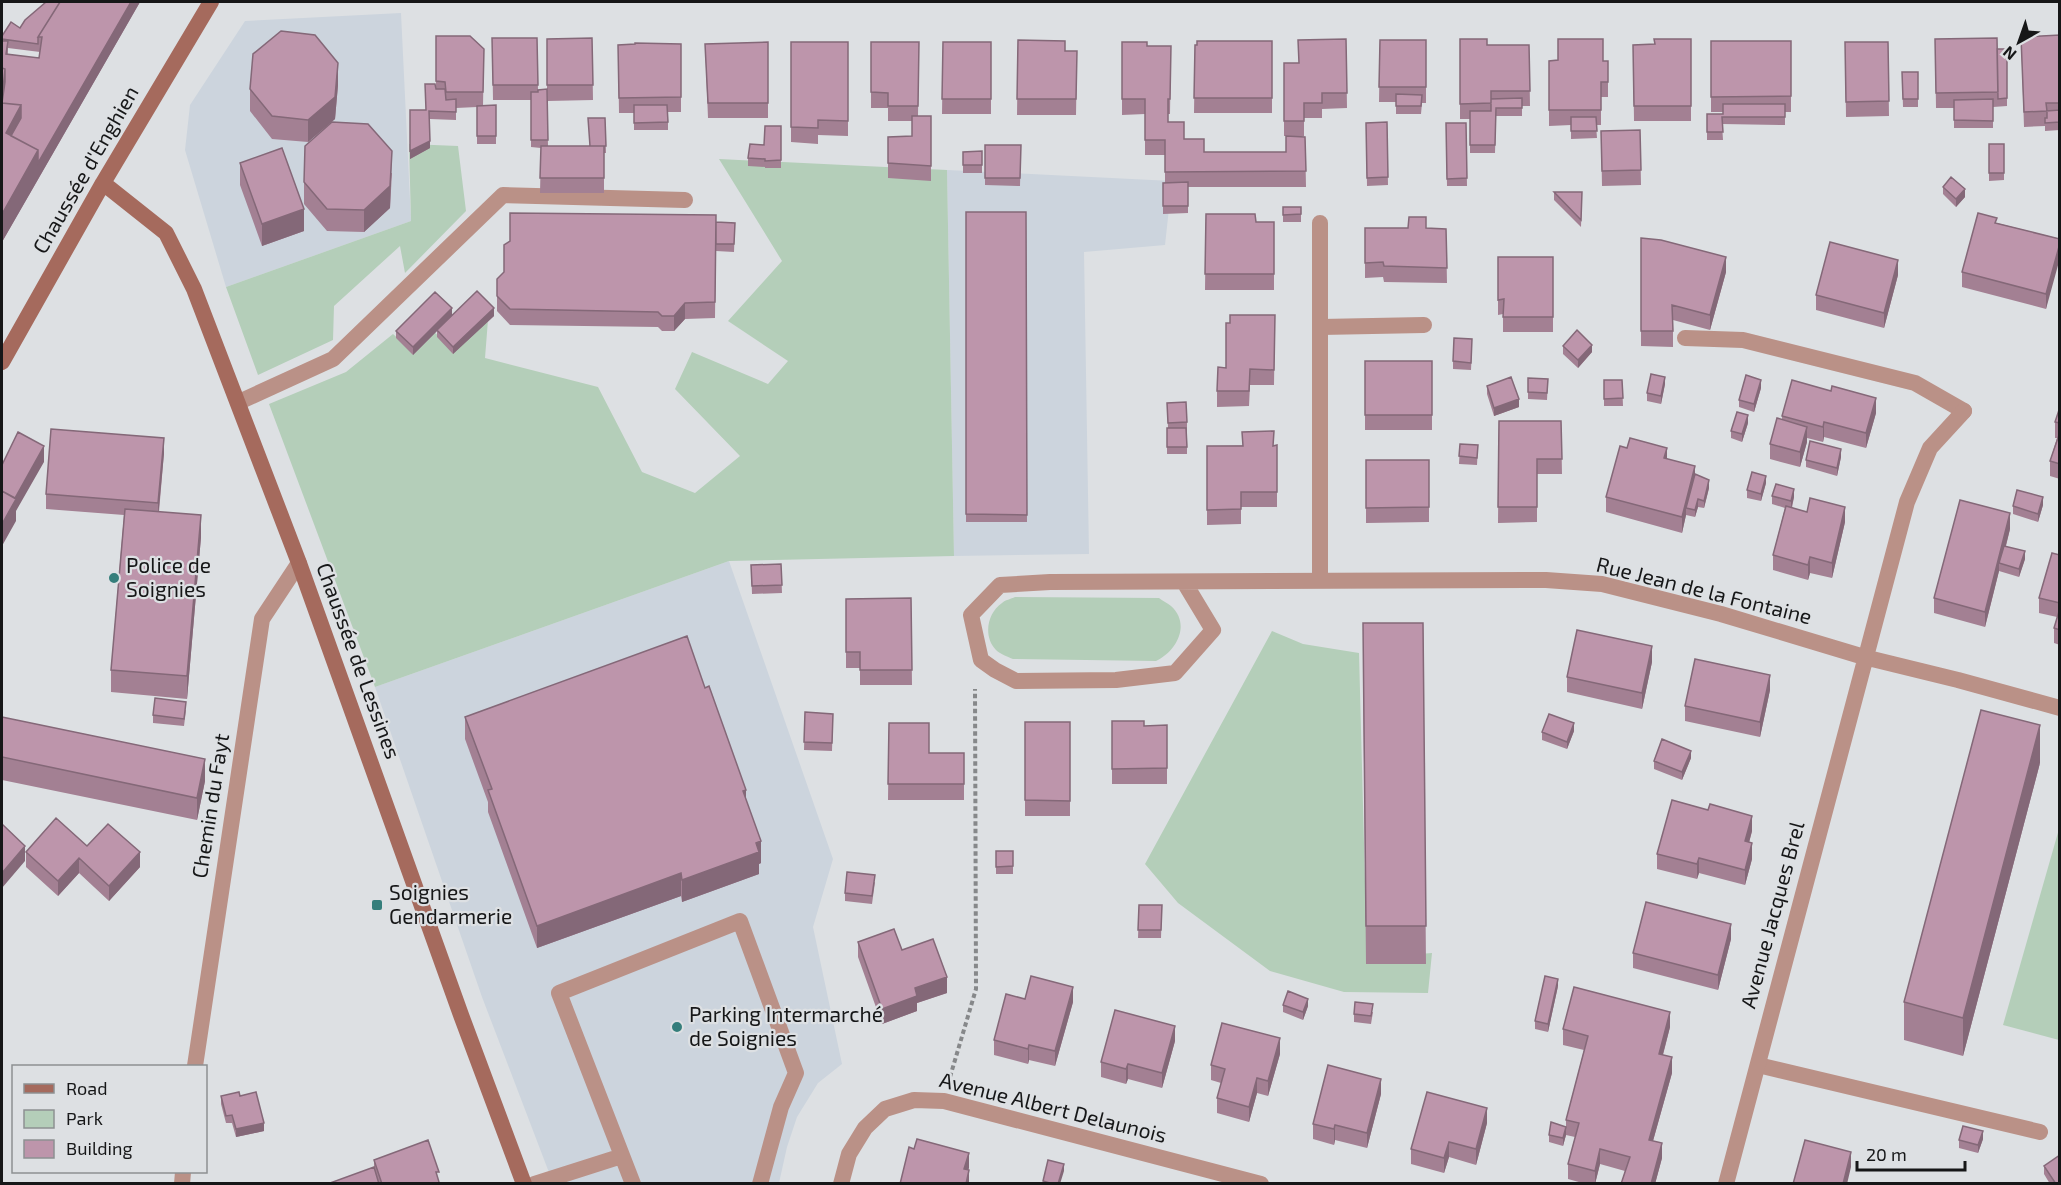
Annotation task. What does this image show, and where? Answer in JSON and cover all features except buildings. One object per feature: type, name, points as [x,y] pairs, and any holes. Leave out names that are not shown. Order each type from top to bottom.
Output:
[{"type":"main road","name":"Chaussée d'Enghien","points":[[2,362],[103,183],[211,2]]},
{"type":"main road","name":"Chaussée de Lessines","points":[[103,183],[166,233],[194,289],[299,563],[524,1184]]},
{"type":"street","points":[[238,402],[333,359],[503,195],[685,200]]},
{"type":"street","points":[[1320,224],[1320,581]]},
{"type":"street","points":[[1321,327],[1425,325]]},
{"type":"street","name":"Avenue Jacques Brel","points":[[1685,338],[1743,340],[1915,383],[1964,411],[1930,448],[1907,501],[1726,1184]]},
{"type":"street","name":"Chemin du Fayt","points":[[195,1065],[262,619],[299,563]]},
{"type":"street","name":"Rue Jean de la Fontaine","points":[[981,660],[971,615],[1000,585],[1050,582],[1546,580],[1602,584],[1721,614],[1864,657],[2060,708]]},
{"type":"street","points":[[981,660],[994,670],[1016,681],[1116,680],[1175,673],[1213,630],[1184,582]]},
{"type":"street","points":[[633,1184],[559,993],[740,921],[796,1073],[781,1107],[760,1184]]},
{"type":"street","points":[[1758,1065],[2040,1132]]},
{"type":"street","name":"Avenue Albert Delaunois","points":[[841,1184],[849,1154],[865,1128],[885,1109],[914,1100],[944,1101],[1261,1184]]},
{"type":"street","points":[[534,1184],[622,1156]]},
{"type":"path","points":[[944,1101],[976,989],[975,679],[981,660]]},
{"type":"shaded area","points":[[401,13],[411,221],[226,287],[185,150],[190,105],[245,21]]},
{"type":"shaded area","points":[[947,170],[1172,181],[1165,245],[1084,252],[1089,554],[954,556]]},
{"type":"shaded area","points":[[729,561],[833,859],[813,927],[842,1064],[818,1083],[797,1117],[779,1183],[553,1183],[482,997],[375,687]]},
{"type":"green space","points":[[409,144],[458,146],[466,211],[405,273],[400,246],[334,306],[333,340],[258,375],[226,287],[411,221]]},
{"type":"green space","points":[[719,159],[947,170],[954,556],[729,561],[375,687],[269,404],[346,372],[393,334],[411,350],[433,331],[450,346],[489,307],[485,358],[598,387],[642,472],[695,493],[740,456],[675,389],[692,352],[768,384],[788,361],[728,321],[782,261]]},
{"type":"green space","points":[[1015,597],[1159,598],[1177,613],[1181,629],[1170,651],[1156,661],[1013,659],[996,650],[992,645],[988,625],[997,607]]},
{"type":"green space","points":[[1272,631],[1303,644],[1359,653],[1367,958],[1432,953],[1428,993],[1344,992],[1270,971],[1178,903],[1145,864]]},
{"type":"green space","points":[[2059,829],[2059,1040],[2003,1025]]},
{"type":"place","name":"Police de Soignies","points":[[114,578]]},
{"type":"place","name":"Soignies Gendarmerie","points":[[377,905]]},
{"type":"place","name":"Parking Intermarché de Soignies","points":[[677,1027]]}]
